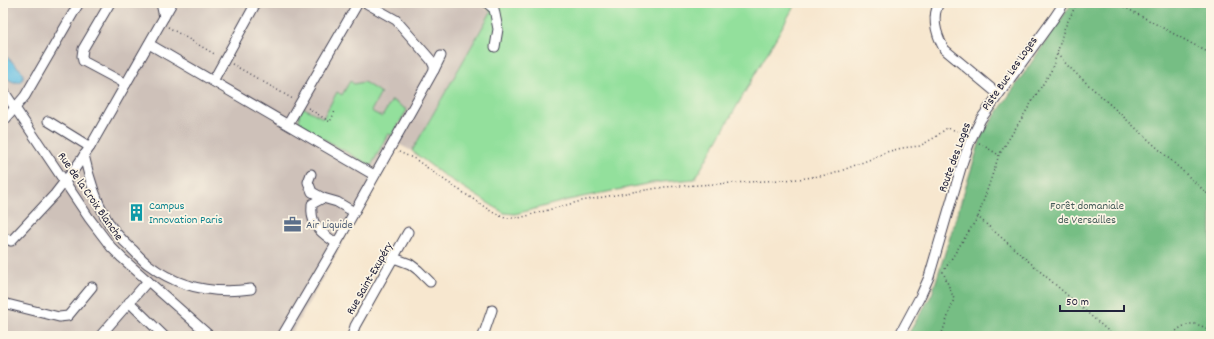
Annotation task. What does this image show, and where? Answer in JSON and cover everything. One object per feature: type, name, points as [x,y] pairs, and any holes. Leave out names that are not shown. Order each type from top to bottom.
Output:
[{"type":"street","points":[[3,122],[25,96],[79,3]]},
{"type":"street","points":[[110,3],[83,49],[82,56],[83,61],[126,84]]},
{"type":"street","points":[[161,3],[163,20]]},
{"type":"street","points":[[3,237],[11,240],[41,210],[65,182],[90,147],[172,3]]},
{"type":"street","points":[[213,81],[256,3]]},
{"type":"street","points":[[288,124],[358,3]]},
{"type":"street","points":[[366,3],[396,20],[431,60],[434,70]]},
{"type":"street","points":[[487,3],[494,10],[498,30],[495,47]]},
{"type":"street","points":[[939,3],[935,10],[934,16],[940,42],[944,48],[998,94]]},
{"type":"street","name":"Route des Loges","points":[[898,336],[921,295],[929,277],[963,161],[981,118],[1064,3]]},
{"type":"street","points":[[149,44],[374,175]]},
{"type":"street","points":[[282,336],[337,244],[441,56]]},
{"type":"street","name":"Rue de la Croix Blanche","points":[[3,90],[89,218],[112,248],[210,336]]},
{"type":"street","points":[[48,121],[90,147]]},
{"type":"street","points":[[84,155],[88,176],[95,196],[107,219],[126,243],[148,265],[164,275],[202,289],[217,291],[251,289]]},
{"type":"street","points":[[311,174],[308,182],[312,192],[323,198],[336,202],[354,212]]},
{"type":"street","points":[[323,198],[312,204],[311,214],[316,227],[337,244]]},
{"type":"street","name":"Rue Saint-Exupéry","points":[[352,336],[355,326],[408,232]]},
{"type":"street","points":[[394,258],[410,264],[430,282]]},
{"type":"street","points":[[100,336],[148,281]]},
{"type":"street","points":[[3,303],[59,317],[68,316],[92,287]]},
{"type":"street","points":[[129,302],[164,336]]},
{"type":"street","points":[[483,336],[492,310]]},
{"type":"path","points":[[942,336],[954,299],[943,272],[978,216],[999,155],[1051,71],[1064,29],[1077,3]]},
{"type":"path","points":[[1117,3],[1211,54]]},
{"type":"path","points":[[163,20],[225,60],[330,122],[335,111]]},
{"type":"path","points":[[1057,54],[1069,67],[1211,197]]},
{"type":"path","points":[[390,148],[415,159],[492,212],[505,218],[519,218],[582,200],[665,187],[799,179],[833,174],[886,152],[920,146],[947,128],[964,132],[971,139],[999,155]]},
{"type":"path","points":[[978,216],[1114,336]]},
{"type":"path","points":[[1170,336],[1179,327],[1189,324],[1201,325],[1211,331]]},
{"type":"shaded area","points":[[3,3],[476,3],[491,12],[412,151],[398,144],[290,336],[3,336]]},
{"type":"green space","points":[[482,3],[796,3],[695,179],[651,183],[568,200],[515,214],[504,213],[442,174],[412,151],[491,12]]},
{"type":"green space","name":"Forêt domaniale de Versailles","points":[[1072,3],[1211,3],[1211,336],[907,336],[932,294],[982,135]]},
{"type":"green space","points":[[350,81],[354,84],[364,82],[381,93],[371,111],[382,117],[392,100],[407,110],[392,135],[388,134],[371,166],[303,127],[299,120],[302,107],[323,118],[337,92],[342,95]]},
{"type":"water","points":[[3,56],[7,57],[23,72],[23,79],[15,82],[3,74]]},
{"type":"place","name":"Campus Innovation Paris","points":[[136,212]]},
{"type":"place","name":"Air Liquide","points":[[293,224]]}]
